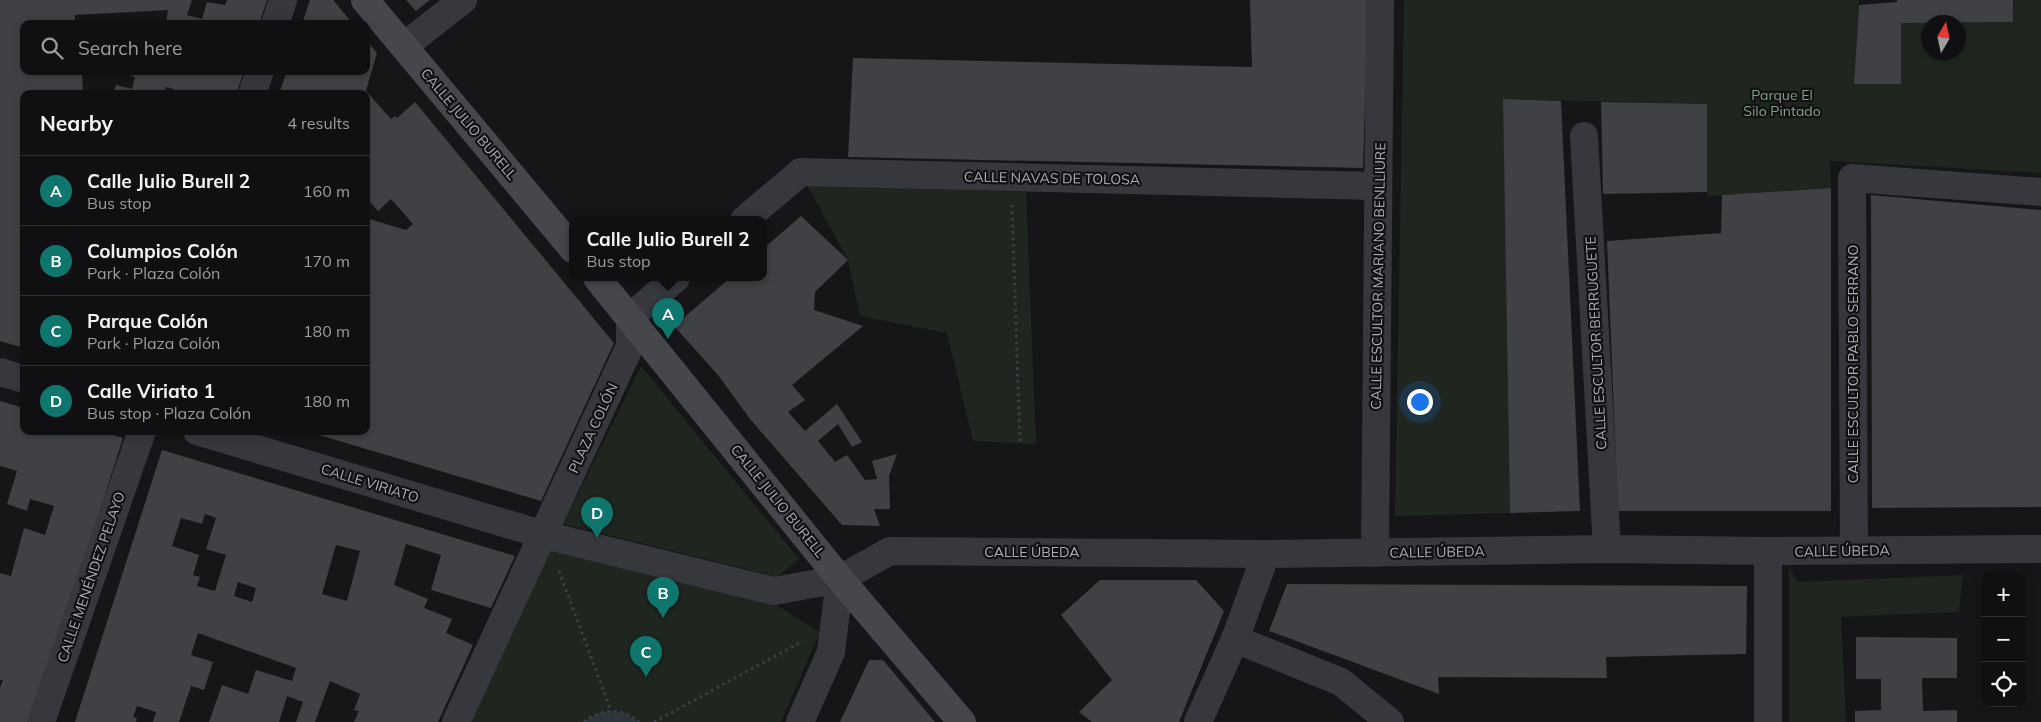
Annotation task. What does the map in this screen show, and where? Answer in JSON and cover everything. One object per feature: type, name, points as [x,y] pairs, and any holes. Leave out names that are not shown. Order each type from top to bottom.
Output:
[{"type":"main road","name":"CALLE JULIO BURELL","points":[[365,0],[569,244]]},
{"type":"main road","name":"CALLE JULIO BURELL","points":[[600,281],[840,579],[962,722]]},
{"type":"street","points":[[276,20],[283,0]]},
{"type":"street","points":[[404,46],[464,0]]},
{"type":"street","name":"CALLE ESCULTOR MARIANO BENLLIURE","points":[[1375,553],[1380,0]]},
{"type":"street","points":[[253,90],[259,75]]},
{"type":"street","name":"CALLE ESCULTOR BERRUGUETE","points":[[1584,136],[1608,550]]},
{"type":"street","name":"CALLE NAVAS DE TOLOSA","points":[[749,216],[801,172],[1378,186]]},
{"type":"street","name":"CALLE ESCULTOR PABLO SERRANO","points":[[1854,550],[1852,178],[2041,192]]},
{"type":"street","points":[[630,317],[672,281]]},
{"type":"street","name":"PLAZA COLÓN","points":[[456,722],[630,346],[630,317]]},
{"type":"street","points":[[0,372],[20,378]]},
{"type":"street","name":"CALLE MENÉNDEZ PELAYO","points":[[41,722],[141,435]]},
{"type":"street","name":"CALLE VIRIATO","points":[[210,435],[544,535]]},
{"type":"street","points":[[544,535],[774,591],[840,579],[831,652],[800,722]]},
{"type":"street","name":"CALLE ÚBEDA","points":[[840,579],[890,551],[1266,554],[1608,550],[2041,549]]},
{"type":"street","points":[[1768,551],[1768,722]]},
{"type":"street","points":[[1198,722],[1235,639],[1266,554]]},
{"type":"street","points":[[1235,639],[1341,682],[1390,722]]},
{"type":"path","points":[[1012,202],[1020,443]]},
{"type":"path","points":[[557,567],[611,711]]},
{"type":"path","points":[[654,722],[811,637]]},
{"type":"path","points":[[584,722],[598,713],[611,711],[624,713],[639,722]]},
{"type":"green space","name":"Parque El Silo Pintado","points":[[1404,0],[1859,0],[1854,84],[1900,84],[1901,23],[1921,23],[1921,60],[1966,60],[1966,23],[2013,22],[2014,0],[2041,0],[2041,173],[1830,161],[1831,188],[1707,196],[1707,104],[1503,99],[1510,513],[1395,516]]},
{"type":"green space","points":[[807,185],[1026,192],[1036,444],[973,441],[947,333],[860,316],[848,260]]},
{"type":"green space","points":[[641,366],[799,559],[777,577],[563,524]]},
{"type":"green space","points":[[550,549],[776,605],[820,632],[781,722],[470,722]]},
{"type":"green space","points":[[1789,567],[1798,582],[1963,575],[1959,612],[1841,617],[1846,722],[1789,722]]},
{"type":"shaded area","points":[[611,711],[624,713],[639,722],[584,722],[598,713]]},
{"type":"building","points":[[0,0],[192,0],[187,15],[202,19],[207,2],[225,5],[227,0],[267,0],[260,20],[167,20],[168,10],[75,15],[75,20],[20,20],[20,75],[82,75],[83,90],[20,90],[20,347],[0,341]]},
{"type":"building","points":[[310,0],[333,0],[350,20],[303,20]]},
{"type":"building","points":[[406,0],[430,0],[416,11]]},
{"type":"building","points":[[1250,0],[1368,0],[1363,168],[848,157],[853,58],[1252,67]]},
{"type":"building","points":[[1897,0],[2013,0],[2013,22],[1966,22],[1966,15],[1921,15],[1921,23],[1901,23],[1901,84],[1854,84],[1859,5],[1897,2]]},
{"type":"building","points":[[370,45],[377,53],[366,90],[280,90],[286,75],[370,75]]},
{"type":"building","points":[[130,75],[243,75],[237,90],[173,90],[166,87],[165,90],[114,90],[116,85],[132,89],[135,77]]},
{"type":"building","points":[[370,95],[391,119],[395,116],[397,118],[415,102],[614,343],[541,501],[319,435],[370,435],[370,219],[406,230],[413,224],[391,199],[378,211],[370,202]]},
{"type":"building","points":[[1503,99],[1561,101],[1580,511],[1510,513]]},
{"type":"building","points":[[1601,102],[1707,104],[1707,192],[1603,194]]},
{"type":"building","points":[[1831,188],[1831,511],[1618,511],[1607,241],[1721,233],[1722,195]]},
{"type":"building","points":[[1871,195],[2041,210],[2041,507],[1872,508]]},
{"type":"building","points":[[801,216],[848,260],[815,292],[814,310],[863,326],[792,385],[805,400],[788,412],[805,431],[837,404],[862,442],[852,447],[838,424],[818,441],[835,462],[847,455],[865,480],[877,479],[872,461],[897,454],[889,476],[890,509],[874,509],[880,526],[842,525],[750,419],[718,375],[674,326],[726,281],[767,281],[767,246]]},
{"type":"building","points":[[0,401],[20,407],[20,435],[113,435],[123,438],[32,722],[0,722],[0,688],[3,680],[0,680],[0,573],[11,576],[24,528],[45,535],[54,506],[30,499],[27,511],[7,504],[17,471],[0,466]]},
{"type":"building","points":[[162,450],[515,556],[491,608],[431,590],[441,555],[406,544],[394,585],[428,599],[424,608],[452,619],[446,633],[473,645],[438,722],[354,722],[359,711],[354,710],[360,694],[330,681],[315,722],[296,722],[303,702],[287,696],[279,722],[209,722],[222,685],[248,694],[256,670],[292,681],[296,668],[198,633],[191,655],[213,662],[204,690],[191,686],[179,722],[153,722],[156,712],[137,706],[133,717],[137,718],[136,722],[75,722]],"holes":[[[205,514],[216,518],[206,549],[226,555],[215,591],[197,586],[200,577],[193,575],[199,555],[172,546],[181,518],[202,524]],[[336,545],[360,551],[347,601],[322,594]],[[238,582],[256,588],[252,602],[234,596]]]},
{"type":"building","points":[[1100,580],[1196,580],[1224,611],[1179,722],[1092,722],[1079,712],[1112,680],[1061,615]]},
{"type":"building","points":[[1287,584],[1747,586],[1746,654],[1606,657],[1607,678],[1438,677],[1439,694],[1269,631]]},
{"type":"building","points":[[1856,637],[1957,638],[1957,678],[1922,678],[1923,711],[1957,710],[1957,722],[1855,722],[1855,711],[1881,710],[1881,679],[1856,679]]},
{"type":"building","points":[[869,660],[883,660],[935,722],[840,722]]},
{"type":"place","name":"Calle Julio Burell 2","points":[[668,339]]},
{"type":"place","name":"Calle Viriato 1","points":[[597,538]]},
{"type":"place","name":"Columpios Colón","points":[[663,618]]},
{"type":"place","name":"Parque Colón","points":[[646,677]]}]
